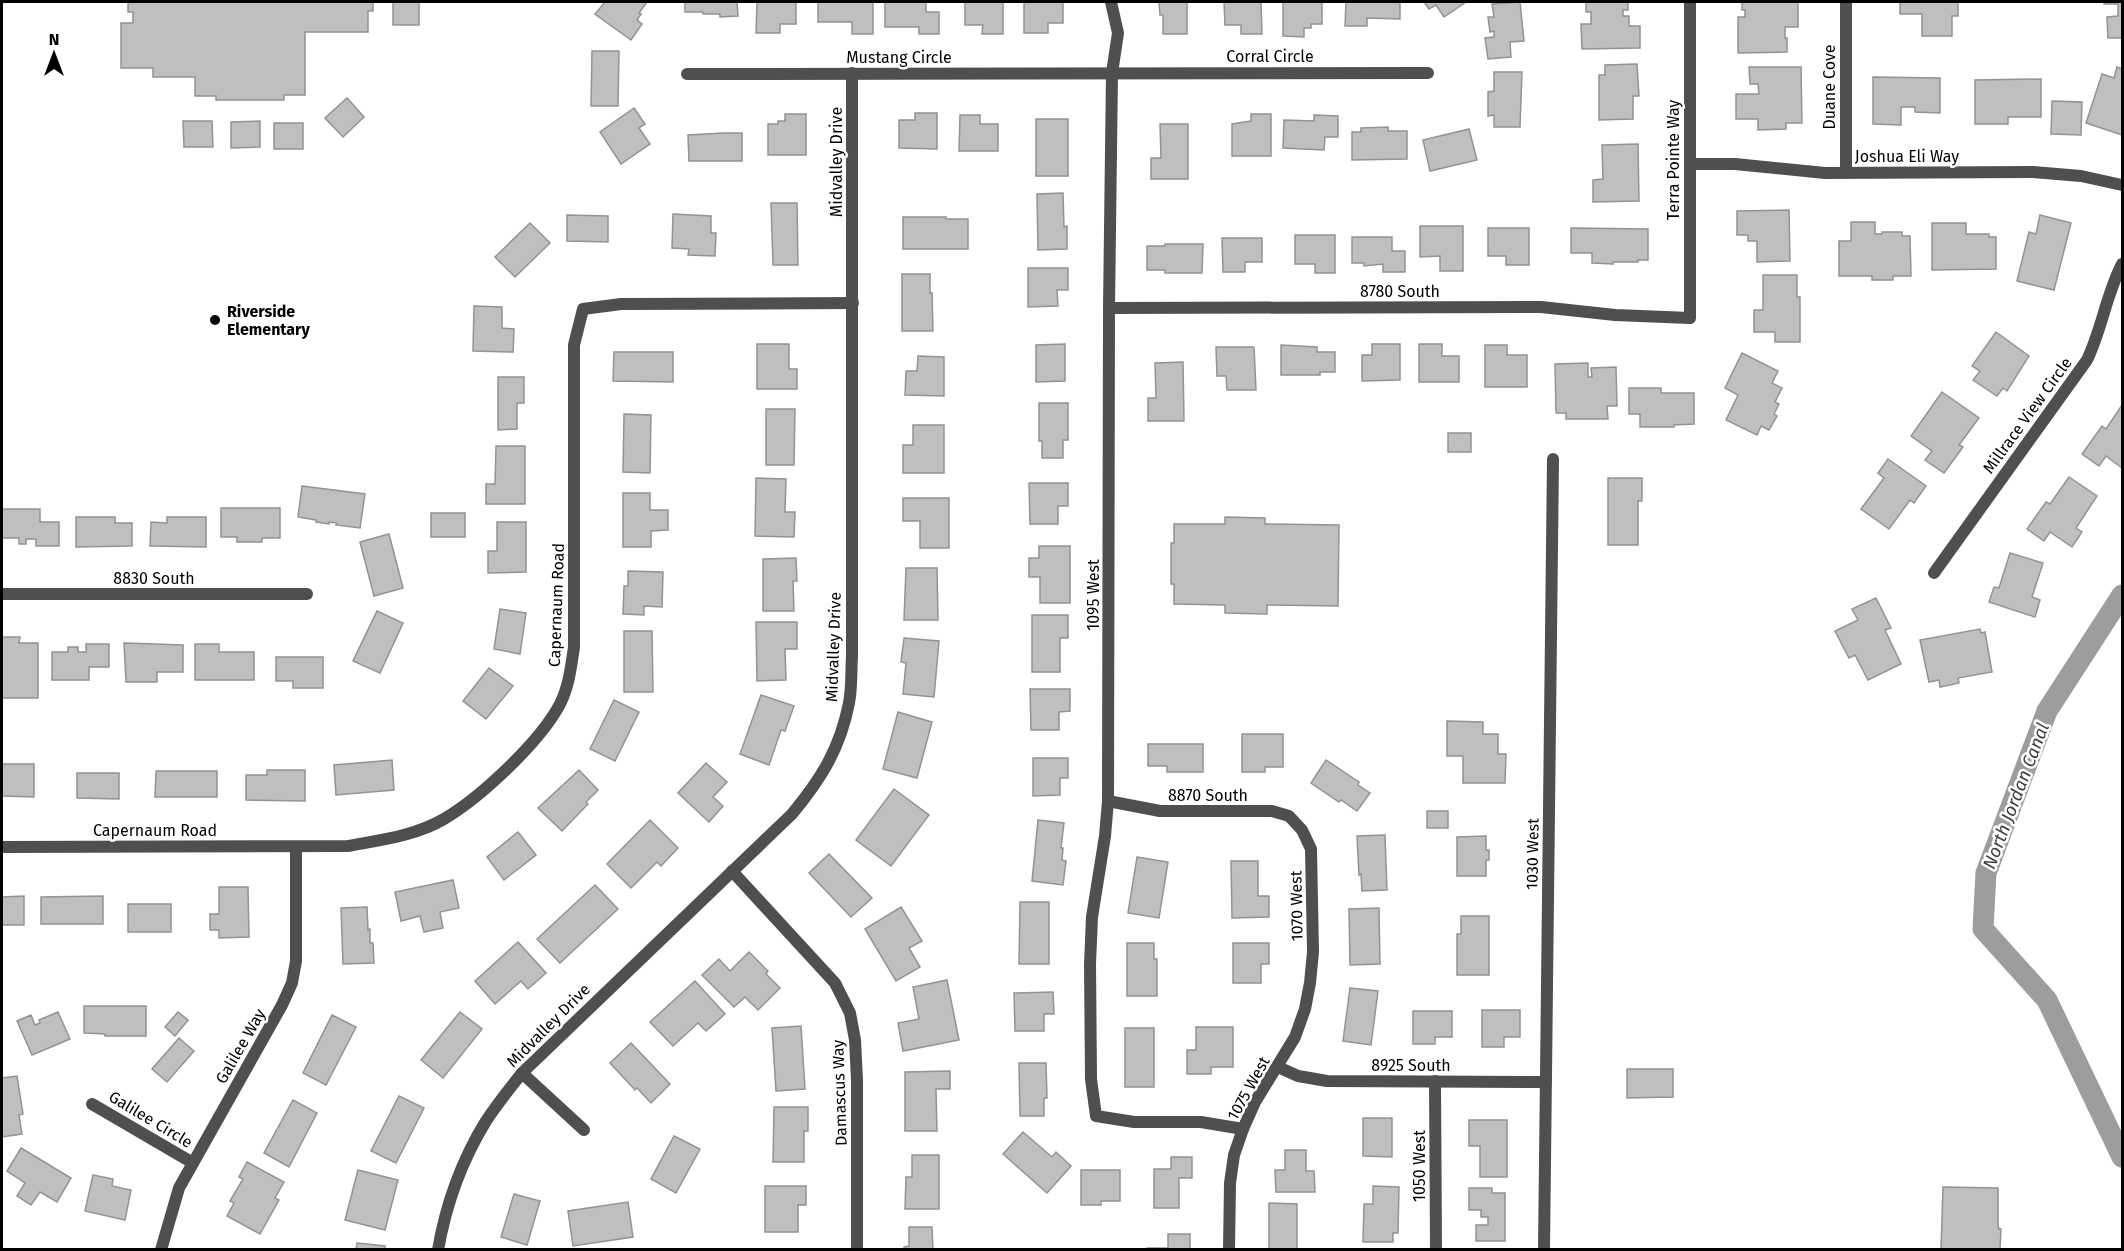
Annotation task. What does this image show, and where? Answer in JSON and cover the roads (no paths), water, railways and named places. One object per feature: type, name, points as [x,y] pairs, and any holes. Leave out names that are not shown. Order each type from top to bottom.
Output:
[{"type":"street","name":"1095 West","points":[[1112,2],[1118,33],[1112,73],[1108,801],[1105,836],[1092,917],[1091,1079],[1096,1116],[1134,1122],[1201,1122],[1243,1129]]},
{"type":"street","name":"Terra Pointe Way","points":[[1690,2],[1690,318]]},
{"type":"street","name":"Duane Cove","points":[[1845,172],[1846,2]]},
{"type":"street","name":"Midvalley Drive","points":[[438,1250],[442,1224],[458,1175],[486,1120],[522,1072],[792,814],[818,783],[837,746],[849,702],[852,656],[852,73]]},
{"type":"street","name":"Corral Circle","points":[[1112,73],[1428,73]]},
{"type":"street","name":"Mustang Circle","points":[[687,74],[1112,73]]},
{"type":"street","name":"Joshua Eli Way","points":[[1690,164],[1735,164],[1825,172],[2033,172],[2081,176],[2122,185]]},
{"type":"street","name":"Millrace View Circle","points":[[1934,573],[2087,360],[2098,335],[2110,291],[2122,264]]},
{"type":"street","name":"Capernaum Road","points":[[2,847],[348,846],[401,837],[444,820],[513,764],[544,729],[560,704],[569,680],[574,647],[574,345],[583,309],[621,304],[853,303]]},
{"type":"street","name":"8780 South","points":[[1109,308],[1541,307],[1615,315],[1690,318]]},
{"type":"street","name":"1030 West","points":[[1544,1250],[1553,459]]},
{"type":"street","name":"8830 South","points":[[2,594],[307,594]]},
{"type":"street","name":"8870 South","points":[[1108,801],[1160,811],[1272,811],[1289,816],[1302,830]]},
{"type":"street","name":"1070 West","points":[[1302,830],[1311,849],[1310,983]]},
{"type":"street","name":"Galilee Way","points":[[161,1250],[179,1188],[282,1005],[292,983],[296,961],[296,847]]},
{"type":"street","name":"Damascus Way","points":[[732,871],[835,983],[850,1013],[855,1040],[857,1080],[857,1250]]},
{"type":"street","name":"1075 West","points":[[1229,1250],[1230,1183],[1234,1155],[1255,1102],[1295,1037],[1305,1009],[1310,983]]},
{"type":"street","name":"8925 South","points":[[1278,1067],[1298,1077],[1327,1082],[1546,1082]]},
{"type":"street","points":[[522,1072],[584,1130]]},
{"type":"street","name":"1050 West","points":[[1435,1082],[1436,1250]]},
{"type":"street","name":"Galilee Circle","points":[[92,1104],[193,1163]]},
{"type":"waterway","name":"North Jordan Canal","points":[[2122,595],[2047,711],[1986,873],[1983,929],[2047,1000],[2122,1157]]},
{"type":"place","name":"Riverside Elementary","points":[[215,320]]}]
